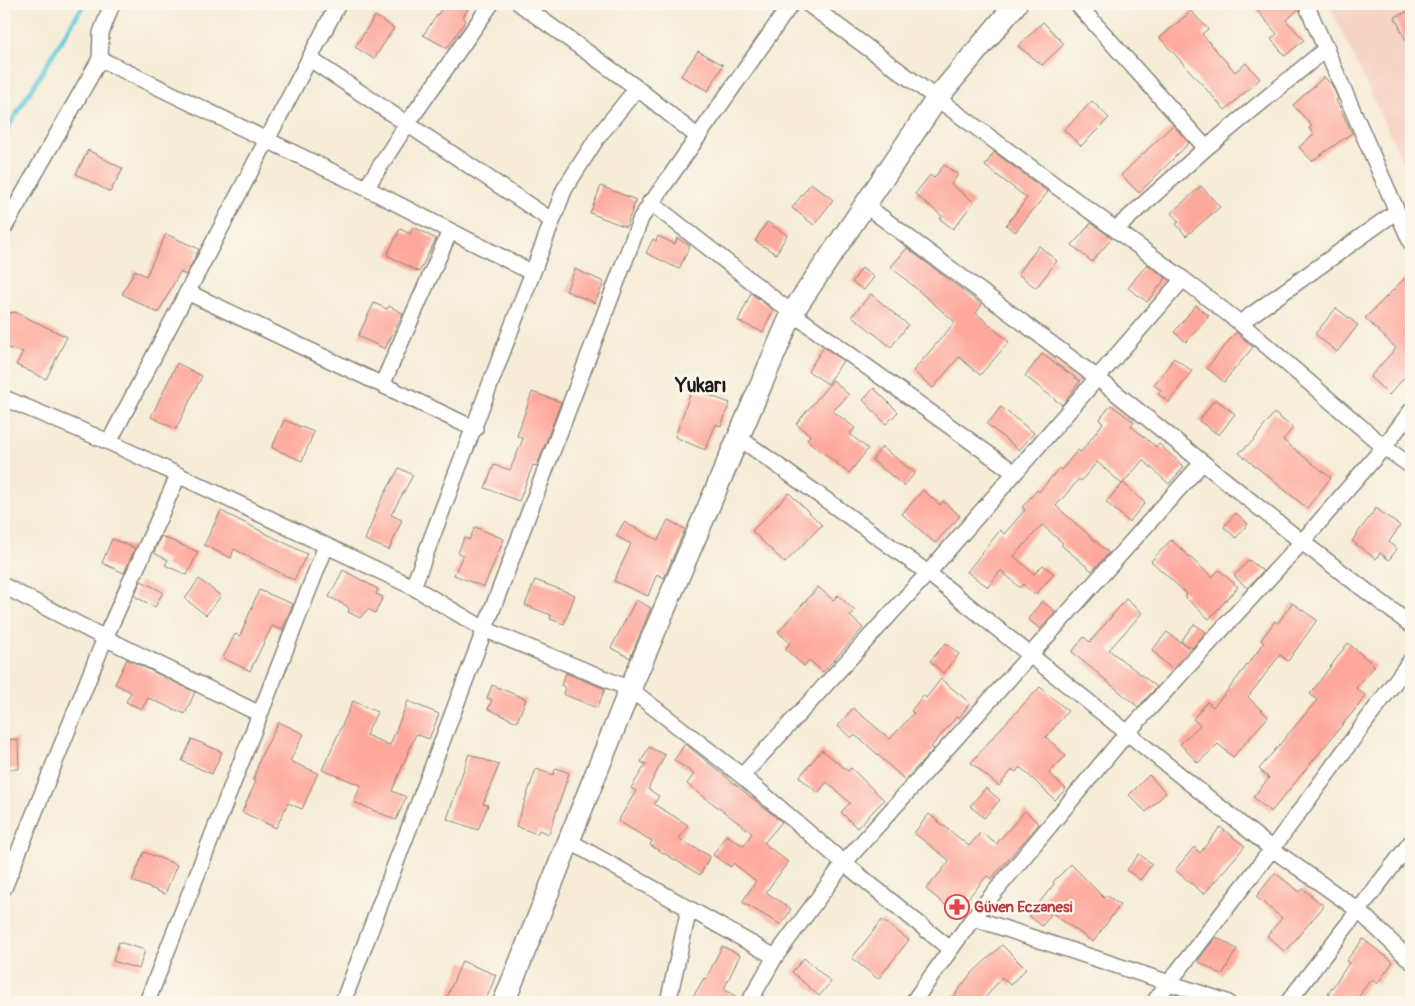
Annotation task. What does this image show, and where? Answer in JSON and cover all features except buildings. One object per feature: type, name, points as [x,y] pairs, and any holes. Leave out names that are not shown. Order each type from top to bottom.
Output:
[{"type":"street","points":[[4,228],[100,59],[101,33],[112,4]]},
{"type":"street","points":[[110,442],[338,4]]},
{"type":"street","points":[[366,188],[407,124],[491,4]]},
{"type":"street","points":[[520,4],[637,88],[698,137]]},
{"type":"street","points":[[343,1002],[632,238],[650,202],[791,4]]},
{"type":"street","points":[[808,4],[1117,228],[1240,323],[1384,447],[1411,466]]},
{"type":"street","points":[[504,1002],[630,690],[792,313],[938,97],[1016,4]]},
{"type":"street","points":[[1077,4],[1206,148]]},
{"type":"street","points":[[1306,4],[1411,243]]},
{"type":"street","points":[[1117,228],[1206,148],[1326,48]]},
{"type":"street","points":[[100,59],[366,188],[531,272]]},
{"type":"street","points":[[310,59],[551,220]]},
{"type":"street","points":[[413,587],[475,429],[551,220],[578,166],[637,88]]},
{"type":"street","points":[[650,202],[792,313],[1015,473]]},
{"type":"street","points":[[865,205],[1096,377],[1202,463],[1411,626]]},
{"type":"street","points":[[1240,323],[1397,211]]},
{"type":"street","points":[[382,385],[450,231]]},
{"type":"street","points":[[742,776],[928,574],[1096,377],[1183,279]]},
{"type":"street","points":[[187,292],[475,429]]},
{"type":"street","points":[[4,398],[110,442],[413,587],[484,629],[630,690],[742,776],[844,863],[950,949]]},
{"type":"street","points":[[912,1002],[973,918],[1127,733],[1302,542],[1384,447],[1411,411]]},
{"type":"street","points":[[738,437],[928,574],[1272,849],[1358,910],[1411,961]]},
{"type":"street","points":[[749,1002],[775,957],[844,863],[1202,463]]},
{"type":"street","points":[[4,888],[105,638],[178,476]]},
{"type":"street","points":[[147,1002],[326,546]]},
{"type":"street","points":[[4,586],[260,714]]},
{"type":"street","points":[[1154,1002],[1272,849],[1411,660]]},
{"type":"street","points":[[569,841],[775,957]]},
{"type":"street","points":[[1288,1002],[1411,842]]},
{"type":"street","points":[[668,1002],[689,909]]},
{"type":"street","points":[[973,918],[1227,1002]]},
{"type":"shaded area","points":[[1329,4],[1411,4],[1411,180]]},
{"type":"waterway","points":[[4,134],[84,4]]},
{"type":"place","name":"Güven Eczanesi","points":[[957,907]]},
{"type":"district","name":"Yukarı","points":[[701,385]]}]
